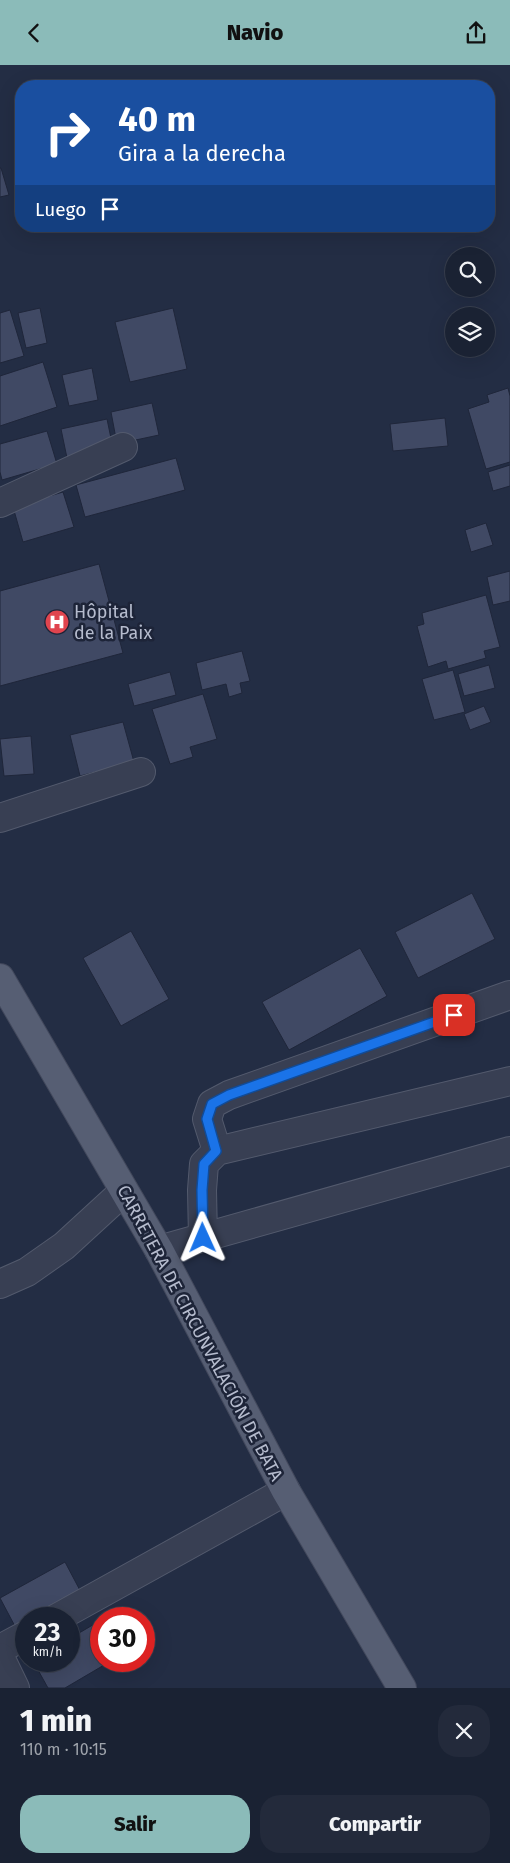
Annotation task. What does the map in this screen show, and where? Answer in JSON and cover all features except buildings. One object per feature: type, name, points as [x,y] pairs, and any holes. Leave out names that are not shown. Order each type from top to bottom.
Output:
[{"type":"main road","name":"CARRETERA DE CIRCUNVALACIÓN DE BATA","points":[[0,977],[159,1251],[286,1491],[402,1688]]},
{"type":"street","points":[[0,503],[124,447]]},
{"type":"street","points":[[0,818],[141,772]]},
{"type":"street","points":[[216,1151],[207,1119],[212,1104],[229,1095],[510,995]]},
{"type":"street","points":[[203,1238],[202,1190],[204,1164],[216,1151],[510,1081]]},
{"type":"street","points":[[159,1251],[510,1151]]},
{"type":"street","points":[[0,1284],[27,1272],[64,1246],[124,1191]]},
{"type":"street","points":[[77,1607],[286,1491]]},
{"type":"street","points":[[0,1649],[15,1641]]},
{"type":"street","points":[[0,1657],[15,1688]]},
{"type":"place","name":"Hôpital de la Paix","points":[[57,622]]},
{"type":"route","points":[[203,1238],[202,1190],[204,1164],[216,1151],[207,1119],[212,1104],[229,1095],[454,1015]]}]
